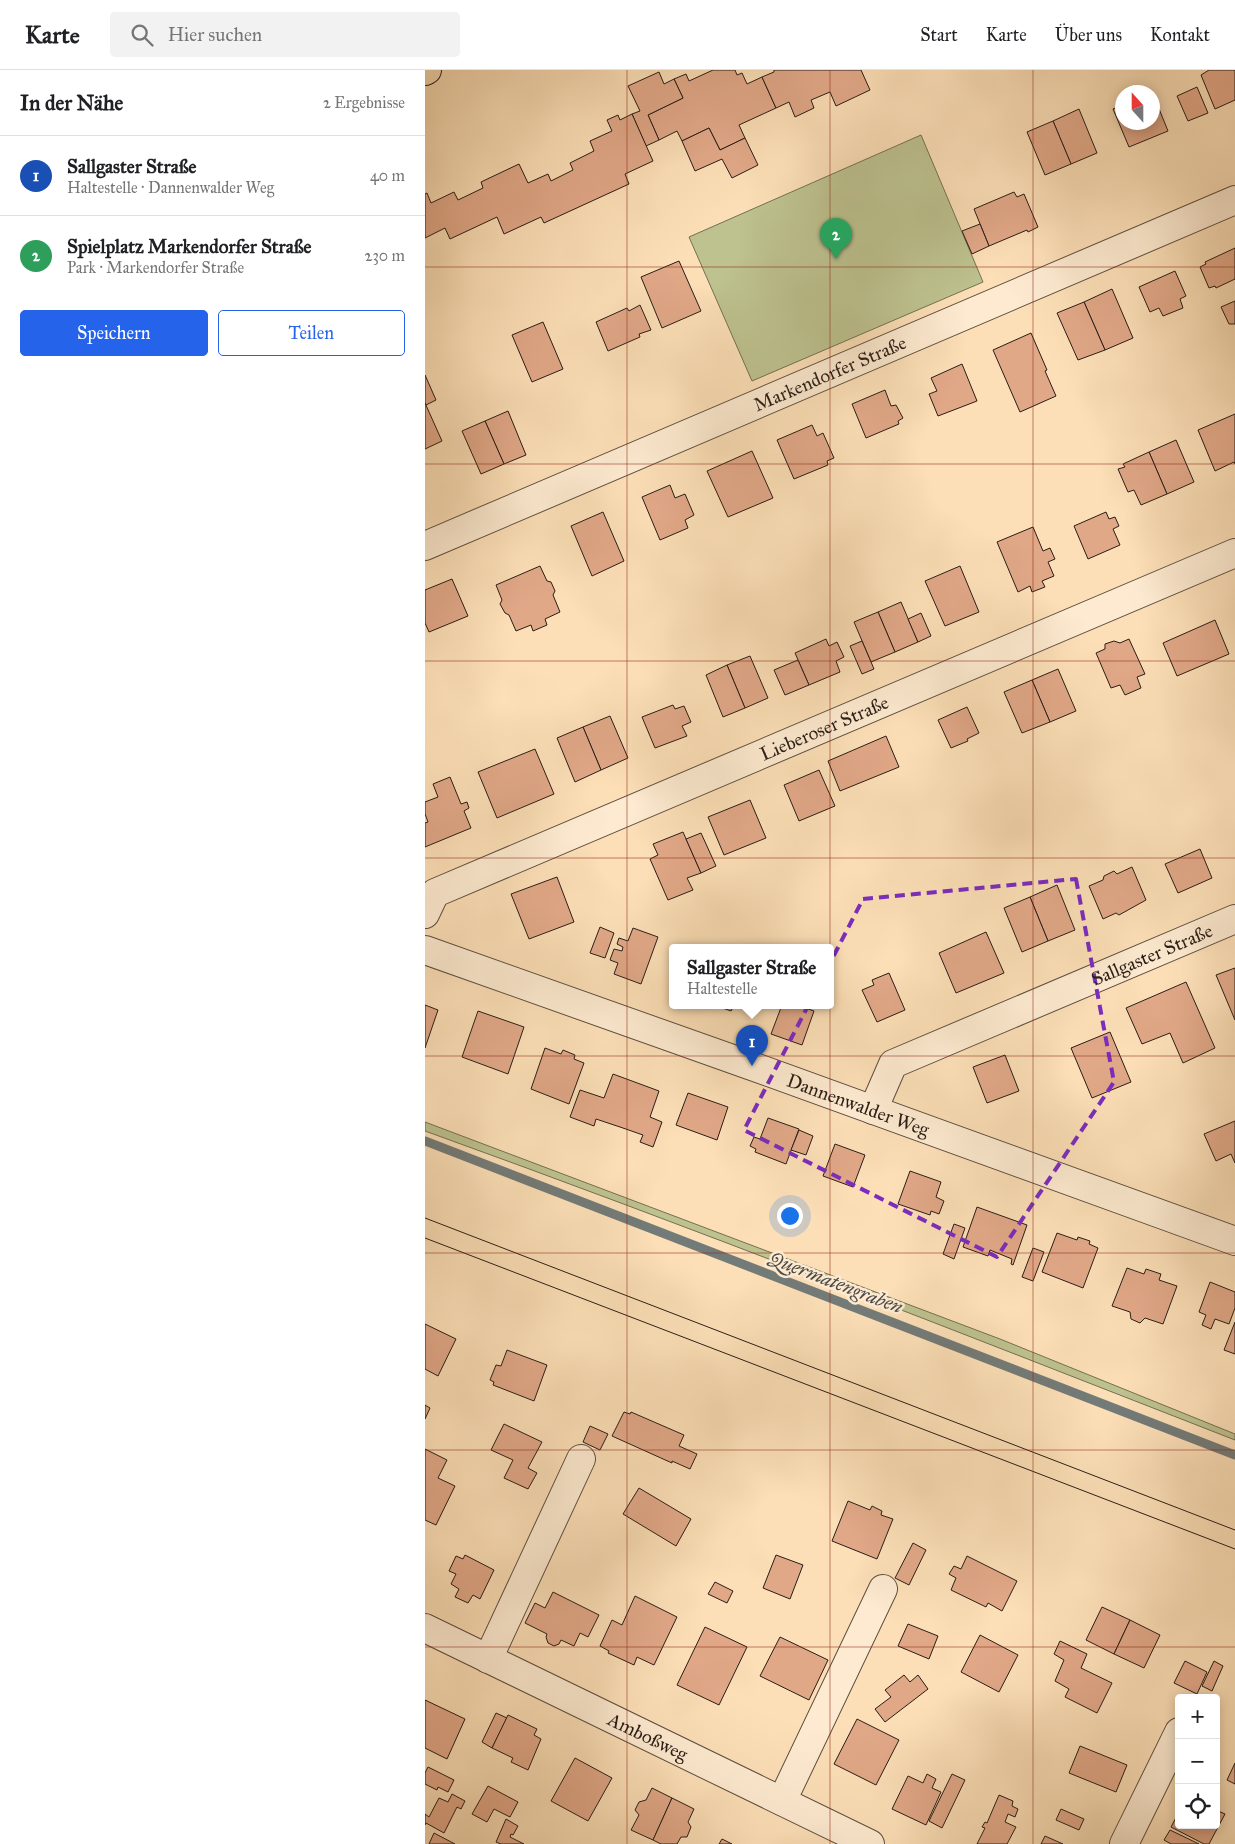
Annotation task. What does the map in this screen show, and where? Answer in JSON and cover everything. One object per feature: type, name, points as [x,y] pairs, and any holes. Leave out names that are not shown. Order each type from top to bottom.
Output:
[{"type":"street","name":"Markendorfer Straße","points":[[425,546],[1235,200]]},
{"type":"street","name":"Lieberoser Straße","points":[[425,914],[435,892],[1235,552]]},
{"type":"street","name":"Sallgaster Straße","points":[[873,1110],[893,1064],[1235,919]]},
{"type":"street","name":"Dannenwalder Weg","points":[[425,950],[1235,1241]]},
{"type":"street","points":[[488,1659],[581,1459]]},
{"type":"street","points":[[782,1801],[883,1589]]},
{"type":"street","name":"Amboßweg","points":[[425,1628],[870,1844]]},
{"type":"street","points":[[1124,1844],[1176,1739]]},
{"type":"highlighted area","points":[[1076,879],[1114,1082],[997,1257],[744,1130],[863,899]]},
{"type":"green space","points":[[921,135],[983,282],[752,381],[689,237]]},
{"type":"green space","points":[[425,1122],[1000,1339],[1235,1434],[1235,1440],[730,1244],[425,1131]]},
{"type":"building","points":[[713,70],[735,70],[737,75],[742,73],[747,84],[762,77],[776,108],[739,125],[745,138],[720,150],[709,128],[682,141],[677,131],[659,140],[648,115],[683,98],[674,79],[686,74],[689,81]]},
{"type":"building","points":[[774,70],[861,70],[870,90],[836,106],[830,92],[811,100],[814,108],[795,117],[789,102],[776,108],[762,77],[774,72]]},
{"type":"building","points":[[1209,70],[1235,70],[1235,100],[1215,109],[1201,75]]},
{"type":"building","points":[[659,72],[664,84],[674,79],[683,98],[648,115],[659,140],[646,146],[632,114],[640,111],[628,86]]},
{"type":"building","points":[[1197,87],[1208,113],[1188,121],[1177,96]]},
{"type":"building","points":[[1079,109],[1097,153],[1071,164],[1053,121]]},
{"type":"building","points":[[1160,111],[1168,131],[1129,147],[1122,130],[1160,130]]},
{"type":"building","points":[[632,114],[653,161],[625,174],[629,184],[544,223],[541,217],[504,234],[497,217],[450,239],[445,228],[425,238],[425,194],[427,193],[431,203],[454,192],[458,200],[483,188],[481,182],[519,164],[528,183],[548,174],[551,181],[573,170],[570,163],[594,151],[590,141],[612,131],[607,120],[618,115],[620,120]]},
{"type":"building","points":[[1053,121],[1071,164],[1045,175],[1027,132]]},
{"type":"building","points":[[709,128],[720,150],[745,138],[758,165],[732,178],[722,159],[695,171],[682,141]]},
{"type":"building","points":[[1014,192],[1017,197],[1024,194],[1038,227],[989,246],[974,209]]},
{"type":"building","points":[[980,224],[989,246],[972,254],[962,231]]},
{"type":"building","points":[[1235,248],[1235,279],[1216,288],[1215,286],[1209,288],[1200,267],[1206,264],[1205,262]]},
{"type":"building","points":[[679,261],[701,311],[662,328],[641,277]]},
{"type":"building","points":[[1175,271],[1186,296],[1180,299],[1183,308],[1163,316],[1159,308],[1150,312],[1139,287]]},
{"type":"building","points":[[1112,289],[1133,338],[1105,350],[1084,302]]},
{"type":"building","points":[[1235,301],[1235,324],[1229,324],[1221,307]]},
{"type":"building","points":[[1084,302],[1105,350],[1078,360],[1057,313]]},
{"type":"building","points":[[640,305],[651,330],[639,334],[640,337],[608,351],[596,322],[627,308],[629,311]]},
{"type":"building","points":[[543,322],[563,369],[532,382],[512,335]]},
{"type":"building","points":[[1031,333],[1056,396],[1020,412],[993,350]]},
{"type":"building","points":[[962,364],[977,401],[938,416],[929,394],[937,391],[931,378]]},
{"type":"building","points":[[425,375],[436,400],[426,405],[425,403]]},
{"type":"building","points":[[885,390],[891,406],[896,405],[903,418],[898,421],[899,424],[866,438],[852,404]]},
{"type":"building","points":[[425,403],[442,441],[425,449]]},
{"type":"building","points":[[508,411],[526,455],[504,464],[485,421]]},
{"type":"building","points":[[1235,414],[1235,464],[1234,462],[1215,471],[1198,430]]},
{"type":"building","points":[[485,421],[504,464],[481,474],[462,431]]},
{"type":"building","points":[[812,425],[817,436],[823,433],[834,458],[827,461],[828,465],[794,479],[777,440]]},
{"type":"building","points":[[1176,440],[1194,482],[1167,494],[1149,452]]},
{"type":"building","points":[[752,451],[773,498],[728,517],[707,471]]},
{"type":"building","points":[[1149,452],[1167,494],[1141,505],[1134,490],[1128,492],[1118,469],[1125,467],[1123,464]]},
{"type":"building","points":[[670,485],[675,498],[685,494],[694,515],[685,520],[688,528],[660,540],[642,497]]},
{"type":"building","points":[[603,512],[624,561],[592,576],[571,526]]},
{"type":"building","points":[[1106,512],[1109,519],[1115,517],[1119,526],[1113,529],[1120,545],[1088,559],[1074,526]]},
{"type":"building","points":[[1033,527],[1043,551],[1050,548],[1055,559],[1048,562],[1054,576],[1042,581],[1045,587],[1032,592],[1030,586],[1018,592],[997,542]]},
{"type":"building","points":[[540,566],[547,581],[551,582],[555,591],[553,595],[560,612],[545,619],[547,625],[533,631],[531,625],[516,631],[509,615],[505,613],[500,604],[502,600],[496,585]]},
{"type":"building","points":[[960,566],[979,612],[945,626],[925,581]]},
{"type":"building","points":[[452,579],[468,616],[429,632],[425,623],[425,590]]},
{"type":"building","points":[[901,602],[918,642],[895,652],[878,612]]},
{"type":"building","points":[[878,612],[895,652],[871,662],[854,622]]},
{"type":"building","points":[[921,613],[931,636],[918,642],[908,619]]},
{"type":"building","points":[[1215,620],[1229,654],[1177,676],[1163,643]]},
{"type":"building","points":[[826,639],[829,646],[837,642],[844,657],[836,661],[840,672],[809,685],[795,653]]},
{"type":"building","points":[[1129,639],[1145,674],[1137,677],[1141,688],[1125,695],[1120,685],[1111,688],[1096,653],[1105,649],[1105,644],[1114,641],[1120,643]]},
{"type":"building","points":[[862,641],[874,669],[862,674],[850,646]]},
{"type":"building","points":[[750,656],[768,698],[745,708],[727,665]]},
{"type":"building","points":[[798,660],[809,685],[785,695],[774,670]]},
{"type":"building","points":[[727,665],[745,708],[723,717],[706,675]]},
{"type":"building","points":[[1058,669],[1076,711],[1050,722],[1032,680]]},
{"type":"building","points":[[1032,680],[1050,722],[1022,733],[1004,692]]},
{"type":"building","points":[[673,705],[675,709],[684,706],[691,722],[682,726],[687,736],[655,748],[642,717]]},
{"type":"building","points":[[967,707],[979,733],[967,739],[968,741],[951,748],[938,720]]},
{"type":"building","points":[[610,716],[628,758],[601,770],[583,727]]},
{"type":"building","points":[[583,727],[601,770],[575,782],[557,738]]},
{"type":"building","points":[[886,736],[899,767],[840,791],[828,761]]},
{"type":"building","points":[[535,749],[554,794],[497,818],[478,772]]},
{"type":"building","points":[[819,770],[835,806],[799,821],[784,785]]},
{"type":"building","points":[[450,777],[461,804],[467,802],[469,808],[464,811],[471,828],[425,847],[425,823],[428,822],[425,814],[425,802],[438,797],[433,784]]},
{"type":"building","points":[[750,800],[766,838],[724,855],[708,817]]},
{"type":"building","points":[[683,832],[701,873],[687,878],[693,890],[668,900],[650,859],[658,855],[653,844]]},
{"type":"building","points":[[701,833],[716,866],[701,873],[686,839]]},
{"type":"building","points":[[1200,849],[1212,878],[1178,893],[1165,864]]},
{"type":"building","points":[[1132,867],[1146,900],[1119,915],[1116,913],[1103,919],[1089,886],[1103,880],[1104,876],[1114,871],[1117,874]]},
{"type":"building","points":[[557,877],[574,922],[529,939],[511,894]]},
{"type":"building","points":[[1057,885],[1075,930],[1048,941],[1030,897]]},
{"type":"building","points":[[1030,897],[1048,941],[1022,952],[1004,908]]},
{"type":"building","points":[[600,927],[614,933],[605,958],[590,953]]},
{"type":"building","points":[[633,928],[658,937],[641,984],[614,974],[618,963],[610,960],[614,949],[622,951],[623,947],[617,944],[619,938],[628,941]]},
{"type":"building","points":[[986,932],[1004,973],[956,993],[939,953]]},
{"type":"building","points":[[1235,968],[1235,1020],[1216,975]]},
{"type":"building","points":[[889,973],[905,1010],[877,1022],[862,990],[874,985],[872,980]]},
{"type":"building","points":[[1186,982],[1215,1048],[1183,1063],[1170,1033],[1142,1044],[1126,1008]]},
{"type":"building","points":[[425,1005],[438,1010],[425,1048]]},
{"type":"building","points":[[780,1009],[808,1009],[814,1011],[802,1045],[771,1034]]},
{"type":"building","points":[[478,1011],[524,1027],[508,1074],[462,1057]]},
{"type":"building","points":[[1110,1032],[1131,1082],[1092,1098],[1071,1048]]},
{"type":"building","points":[[545,1048],[561,1054],[563,1050],[575,1055],[574,1059],[584,1063],[569,1104],[531,1089]]},
{"type":"building","points":[[1005,1055],[1019,1091],[987,1103],[973,1067]]},
{"type":"building","points":[[613,1074],[659,1091],[650,1117],[662,1122],[653,1147],[640,1142],[643,1135],[596,1119],[594,1126],[570,1117],[580,1090],[604,1098]]},
{"type":"building","points":[[688,1093],[728,1107],[717,1140],[676,1125]]},
{"type":"building","points":[[768,1118],[799,1129],[786,1164],[755,1152],[756,1149],[750,1146],[754,1137],[760,1139]]},
{"type":"building","points":[[1235,1121],[1235,1163],[1231,1154],[1216,1161],[1204,1134]]},
{"type":"building","points":[[799,1130],[813,1136],[806,1155],[791,1150]]},
{"type":"building","points":[[835,1144],[865,1155],[853,1187],[823,1176]]},
{"type":"building","points":[[910,1171],[941,1182],[936,1197],[944,1201],[939,1214],[931,1211],[930,1215],[898,1204]]},
{"type":"building","points":[[977,1207],[1027,1225],[1013,1265],[1011,1264],[1012,1259],[990,1250],[988,1256],[963,1247]]},
{"type":"building","points":[[954,1224],[965,1228],[954,1259],[943,1254]]},
{"type":"building","points":[[1057,1233],[1077,1240],[1078,1237],[1090,1241],[1089,1244],[1098,1248],[1083,1288],[1042,1272]]},
{"type":"building","points":[[1033,1248],[1044,1252],[1033,1281],[1022,1277]]},
{"type":"building","points":[[1127,1268],[1144,1274],[1146,1269],[1161,1274],[1159,1280],[1177,1286],[1163,1324],[1145,1318],[1140,1323],[1131,1319],[1130,1312],[1112,1306]]},
{"type":"building","points":[[1210,1282],[1235,1292],[1235,1308],[1229,1324],[1215,1319],[1211,1329],[1202,1325],[1206,1315],[1199,1312]]},
{"type":"building","points":[[1235,1322],[1235,1354],[1224,1350]]},
{"type":"building","points":[[425,1324],[456,1339],[438,1376],[425,1369]]},
{"type":"building","points":[[507,1350],[547,1365],[534,1401],[493,1385],[494,1382],[490,1380],[496,1365],[501,1366]]},
{"type":"building","points":[[425,1405],[430,1408],[425,1419]]},
{"type":"building","points":[[624,1412],[630,1414],[631,1412],[684,1435],[679,1446],[697,1454],[690,1469],[612,1436]]},
{"type":"building","points":[[504,1424],[542,1442],[528,1468],[537,1473],[528,1489],[504,1478],[513,1460],[491,1450]]},
{"type":"building","points":[[590,1426],[608,1434],[600,1450],[583,1442]]},
{"type":"building","points":[[425,1449],[447,1460],[438,1478],[455,1486],[436,1525],[425,1520]]},
{"type":"building","points":[[639,1488],[691,1519],[676,1546],[623,1514]]},
{"type":"building","points":[[848,1501],[870,1510],[872,1506],[882,1511],[881,1515],[893,1519],[877,1559],[832,1541]]},
{"type":"building","points":[[913,1543],[926,1550],[909,1585],[895,1578]]},
{"type":"building","points":[[465,1555],[494,1570],[480,1599],[473,1595],[468,1603],[455,1597],[459,1589],[451,1584],[456,1574],[449,1571],[456,1556],[463,1559]]},
{"type":"building","points":[[776,1555],[803,1565],[790,1599],[763,1588]]},
{"type":"building","points":[[967,1556],[1017,1581],[1002,1611],[988,1603],[986,1607],[951,1590],[956,1578],[949,1574],[954,1566],[961,1569]]},
{"type":"building","points":[[715,1582],[733,1591],[727,1603],[708,1594]]},
{"type":"building","points":[[553,1592],[599,1615],[588,1637],[580,1633],[574,1646],[561,1640],[559,1644],[554,1646],[548,1643],[547,1634],[525,1623],[535,1603],[545,1608]]},
{"type":"building","points":[[635,1596],[677,1617],[654,1665],[637,1657],[634,1665],[608,1653],[609,1651],[600,1646],[612,1620],[622,1625]]},
{"type":"building","points":[[1102,1607],[1130,1620],[1114,1654],[1086,1640]]},
{"type":"building","points":[[1130,1620],[1160,1635],[1144,1668],[1114,1654]]},
{"type":"building","points":[[908,1624],[938,1636],[929,1659],[898,1646]]},
{"type":"building","points":[[705,1627],[747,1647],[719,1705],[677,1685]]},
{"type":"building","points":[[980,1635],[1018,1655],[999,1692],[961,1672]]},
{"type":"building","points":[[780,1637],[828,1660],[809,1700],[760,1676]]},
{"type":"building","points":[[1060,1641],[1087,1654],[1081,1668],[1112,1683],[1097,1713],[1065,1697],[1069,1689],[1055,1681],[1064,1660],[1054,1654]]},
{"type":"building","points":[[1185,1661],[1207,1672],[1197,1694],[1174,1683]]},
{"type":"building","points":[[1214,1661],[1223,1666],[1212,1691],[1202,1686]]},
{"type":"building","points":[[904,1675],[910,1682],[918,1675],[928,1689],[885,1722],[875,1709],[891,1697],[885,1690]]},
{"type":"building","points":[[425,1700],[465,1719],[447,1759],[425,1748]]},
{"type":"building","points":[[496,1713],[507,1718],[492,1748],[482,1742]]},
{"type":"building","points":[[508,1715],[537,1729],[534,1735],[541,1739],[528,1770],[511,1762],[513,1758],[492,1748]]},
{"type":"building","points":[[857,1719],[899,1740],[876,1785],[834,1764]]},
{"type":"building","points":[[1080,1746],[1127,1765],[1116,1792],[1069,1773]]},
{"type":"building","points":[[575,1758],[612,1778],[588,1821],[551,1801]]},
{"type":"building","points":[[1235,1763],[1235,1784],[1227,1780]]},
{"type":"building","points":[[428,1767],[454,1780],[448,1792],[438,1787],[437,1790],[425,1784],[425,1773]]},
{"type":"building","points":[[927,1774],[936,1779],[932,1788],[941,1792],[926,1825],[892,1809],[908,1776],[923,1783]]},
{"type":"building","points":[[952,1774],[965,1780],[942,1828],[929,1821]]},
{"type":"building","points":[[488,1786],[518,1802],[510,1817],[494,1809],[487,1822],[472,1814]]},
{"type":"building","points":[[652,1788],[672,1798],[653,1840],[631,1830],[639,1815],[635,1810],[639,1802],[646,1800]]},
{"type":"building","points":[[452,1794],[465,1801],[461,1809],[457,1807],[444,1833],[426,1823],[425,1825],[425,1814],[429,1817],[439,1798],[448,1802]]},
{"type":"building","points":[[999,1795],[1013,1801],[1012,1806],[1018,1809],[1015,1817],[1008,1814],[1005,1822],[1016,1827],[1007,1844],[977,1844],[985,1828],[982,1827],[985,1822],[987,1823]]},
{"type":"building","points":[[672,1798],[694,1809],[688,1822],[691,1827],[687,1837],[681,1837],[677,1844],[661,1844],[653,1840]]},
{"type":"building","points":[[1061,1809],[1084,1819],[1079,1830],[1056,1820]]},
{"type":"building","points":[[1220,1812],[1225,1814],[1220,1823]]},
{"type":"building","points":[[506,1819],[518,1826],[510,1837],[524,1844],[501,1844],[496,1842]]},
{"type":"building","points":[[1175,1820],[1175,1829],[1217,1829],[1209,1844],[1204,1844],[1171,1827]]},
{"type":"building","points":[[1170,1830],[1199,1844],[1171,1844],[1164,1840]]},
{"type":"building","points":[[434,1833],[455,1844],[429,1844]]},
{"type":"building","points":[[1045,1836],[1063,1844],[1041,1844]]},
{"type":"building","points":[[722,1839],[732,1844],[719,1844]]},
{"type":"waterway","name":"Quermatengraben","points":[[425,1141],[1235,1455]]},
{"type":"tram line","points":[[425,1218],[1235,1530]]},
{"type":"tram line","points":[[425,1238],[1235,1549]]},
{"type":"place","name":"Spielplatz Markendorfer Straße","points":[[836,259]]},
{"type":"place","name":"Sallgaster Straße","points":[[752,1066]]}]
